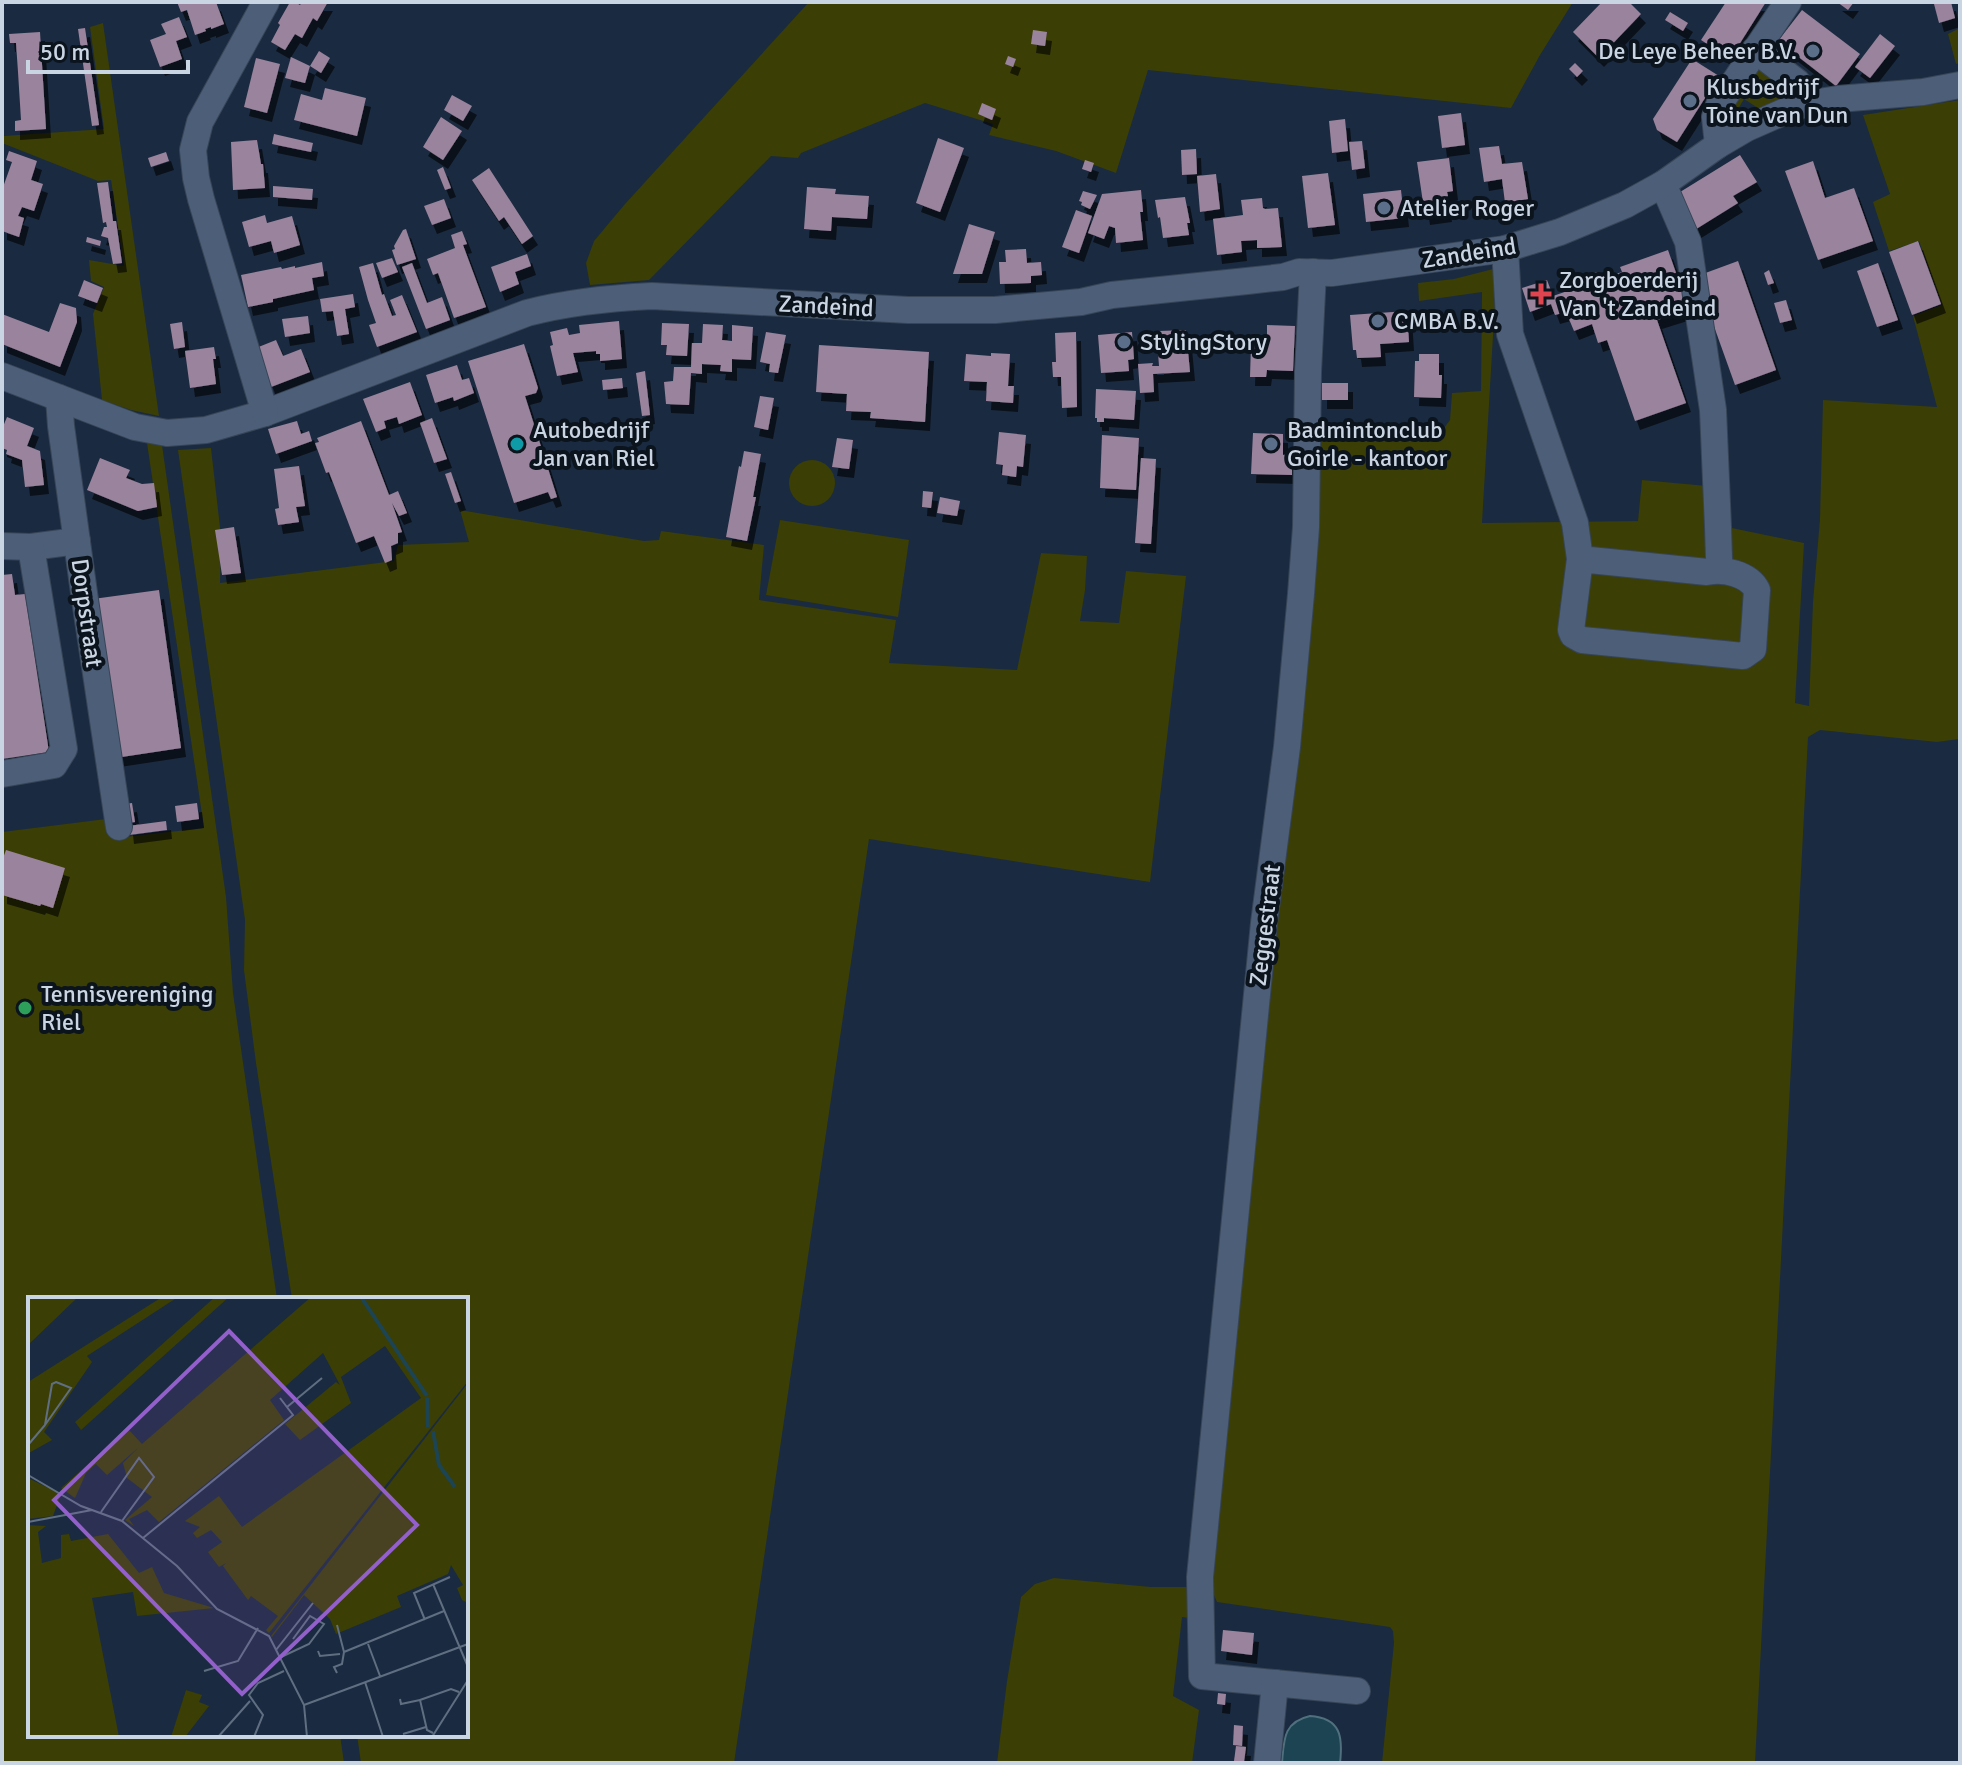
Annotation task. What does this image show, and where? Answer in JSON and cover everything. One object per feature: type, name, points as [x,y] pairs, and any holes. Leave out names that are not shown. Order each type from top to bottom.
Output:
[{"type":"street","points":[[3,379],[131,425],[167,433],[206,430],[265,413],[201,199],[193,150],[200,122],[266,2]]},
{"type":"street","points":[[1718,145],[1715,117],[1719,105],[1788,2]]},
{"type":"street","points":[[1755,50],[1797,82],[1806,104]]},
{"type":"street","name":"Zandeind","points":[[265,413],[527,313],[569,303],[652,296],[908,310],[995,310],[1081,302],[1112,295],[1271,278],[1299,272],[1332,273],[1505,249],[1535,241],[1625,205],[1663,184],[1718,145],[1768,118],[1806,104],[1923,92],[1960,85]]},
{"type":"street","points":[[1663,184],[1688,242],[1713,410],[1717,569]]},
{"type":"street","points":[[1505,249],[1510,334],[1574,519],[1580,559],[1571,630],[1577,638],[1743,656],[1753,649],[1757,590],[1747,578],[1717,569],[1707,572],[1580,559]]},
{"type":"street","name":"Zeggestraat","points":[[1275,1683],[1202,1676],[1200,1577],[1263,938],[1287,747],[1298,625],[1306,527],[1313,272]]},
{"type":"street","name":"Dorpstraat","points":[[59,398],[119,827]]},
{"type":"street","points":[[2,546],[31,547],[77,541]]},
{"type":"street","points":[[2,774],[54,765],[64,749],[31,547]]},
{"type":"street","points":[[1267,1763],[1275,1683],[1357,1691]]},
{"type":"shaded area","points":[[809,2],[1573,2],[1511,108],[1148,70],[1116,173],[1056,151],[989,135],[993,124],[925,103],[801,153],[798,158],[771,156],[649,280],[590,285],[586,263],[594,241]]},
{"type":"shaded area","points":[[103,23],[159,416],[102,400],[93,314],[104,287],[91,281],[89,260],[124,266],[111,180],[98,181],[2,143],[4,136],[104,129],[90,27]]},
{"type":"shaded area","points":[[1960,28],[1960,63],[1956,64],[1948,34]]},
{"type":"shaded area","points":[[1759,67],[1792,93],[1758,108],[1744,99],[1738,109],[1733,106]]},
{"type":"shaded area","points":[[1960,100],[1960,735],[1959,739],[1937,742],[1820,730],[1808,737],[1755,1763],[1382,1763],[1394,1643],[1390,1627],[1217,1602],[1207,1579],[1318,434],[1438,436],[1450,420],[1452,393],[1481,391],[1482,292],[1419,301],[1418,283],[1454,279],[1497,268],[1482,523],[1638,521],[1642,480],[1707,486],[1727,527],[1804,543],[1795,703],[1809,706],[1820,519],[1823,400],[1937,407],[1913,316],[1942,305],[1919,241],[1889,251],[1873,202],[1890,194],[1863,115]]},
{"type":"shaded area","points":[[147,443],[162,445],[226,897],[233,993],[277,1297],[28,1297],[28,1737],[340,1737],[344,1763],[2,1763],[2,832],[122,817],[125,837],[204,828]]},
{"type":"shaded area","points":[[211,448],[221,536],[220,583],[394,561],[398,545],[469,542],[460,510],[644,541],[659,540],[661,531],[764,545],[759,600],[896,620],[889,663],[1017,670],[1041,553],[1087,556],[1080,621],[1119,623],[1126,571],[1186,576],[1150,882],[869,839],[734,1763],[361,1763],[357,1737],[468,1737],[468,1297],[292,1297],[256,1063],[244,970],[245,920],[178,450]]},
{"type":"shaded area","points":[[812,460],[828,467],[835,483],[828,499],[812,506],[796,499],[789,483],[796,467]]},
{"type":"shaded area","points":[[780,520],[909,540],[898,617],[766,595]]},
{"type":"shaded area","points":[[1054,1578],[1151,1587],[1194,1587],[1197,1619],[1182,1617],[1173,1696],[1199,1710],[1192,1763],[997,1763],[1021,1597],[1035,1584]]},
{"type":"water","points":[[1310,1716],[1328,1721],[1338,1730],[1340,1763],[1282,1763],[1290,1727]]},
{"type":"building","points":[[177,2],[216,2],[224,24],[195,35],[187,10],[181,12]]},
{"type":"building","points":[[290,2],[300,5],[302,2],[328,2],[317,21],[313,18],[302,38],[295,34],[285,50],[271,42]]},
{"type":"building","points":[[1602,2],[1629,2],[1641,14],[1599,58],[1573,32]]},
{"type":"building","points":[[1726,2],[1766,2],[1730,59],[1701,40]]},
{"type":"building","points":[[1837,2],[1854,2],[1848,10]]},
{"type":"building","points":[[1951,2],[1955,18],[1939,23],[1934,4]]},
{"type":"building","points":[[1802,10],[1860,54],[1836,86],[1778,41]]},
{"type":"building","points":[[1670,12],[1688,23],[1683,31],[1665,20]]},
{"type":"building","points":[[179,17],[187,37],[176,41],[182,59],[160,67],[150,40],[166,34],[161,24]]},
{"type":"building","points":[[85,28],[99,125],[92,126],[78,29]]},
{"type":"building","points":[[1033,30],[1047,32],[1045,46],[1031,44]]},
{"type":"building","points":[[40,32],[46,129],[15,131],[15,121],[21,120],[16,43],[10,43],[9,34]]},
{"type":"building","points":[[1880,34],[1895,46],[1870,78],[1855,67]]},
{"type":"building","points":[[319,51],[330,58],[321,73],[310,66]]},
{"type":"building","points":[[1008,56],[1016,59],[1013,67],[1005,64]]},
{"type":"building","points":[[291,57],[310,66],[305,83],[285,78]]},
{"type":"building","points":[[256,58],[280,64],[267,113],[244,107]]},
{"type":"building","points":[[1692,59],[1719,76],[1677,142],[1657,130],[1653,119]]},
{"type":"building","points":[[1575,63],[1583,71],[1577,77],[1569,69]]},
{"type":"building","points":[[325,88],[366,98],[357,136],[294,120],[301,94],[322,100]]},
{"type":"building","points":[[452,95],[472,106],[463,121],[444,110]]},
{"type":"building","points":[[982,103],[996,109],[992,120],[978,114]]},
{"type":"building","points":[[1461,113],[1465,145],[1442,148],[1438,116]]},
{"type":"building","points":[[441,117],[462,131],[443,160],[423,147]]},
{"type":"building","points":[[1345,119],[1348,151],[1332,153],[1329,121]]},
{"type":"building","points":[[274,134],[313,143],[311,152],[272,144]]},
{"type":"building","points":[[938,138],[964,148],[940,212],[916,203]]},
{"type":"building","points":[[257,140],[265,188],[233,190],[231,142]]},
{"type":"building","points":[[1362,141],[1365,168],[1352,170],[1349,142]]},
{"type":"building","points":[[1499,146],[1502,164],[1522,162],[1528,199],[1505,203],[1502,179],[1484,182],[1479,148]]},
{"type":"building","points":[[1196,149],[1197,174],[1182,175],[1181,150]]},
{"type":"building","points":[[9,151],[37,161],[31,180],[43,184],[34,211],[22,207],[18,216],[24,218],[19,237],[2,231],[2,190],[12,162],[6,160]]},
{"type":"building","points":[[166,152],[169,161],[151,167],[148,158]]},
{"type":"building","points":[[1740,155],[1757,182],[1733,196],[1738,203],[1693,231],[1672,197]]},
{"type":"building","points":[[1449,158],[1453,191],[1447,192],[1448,196],[1445,197],[1447,213],[1425,216],[1417,162]]},
{"type":"building","points":[[1085,160],[1094,163],[1091,172],[1082,169]]},
{"type":"building","points":[[1813,161],[1825,198],[1854,188],[1873,241],[1818,260],[1785,171]]},
{"type":"building","points":[[443,167],[451,188],[445,190],[437,170]]},
{"type":"building","points":[[489,168],[533,236],[522,244],[504,217],[499,221],[472,180]]},
{"type":"building","points":[[1328,173],[1335,225],[1308,228],[1302,176]]},
{"type":"building","points":[[1216,174],[1220,209],[1200,212],[1197,176]]},
{"type":"building","points":[[108,182],[122,263],[113,264],[108,238],[101,236],[104,227],[107,227],[106,222],[103,223],[97,183]]},
{"type":"building","points":[[273,186],[313,189],[312,200],[273,197]]},
{"type":"building","points":[[807,187],[836,189],[835,194],[869,196],[867,219],[832,217],[831,231],[804,229]]},
{"type":"building","points":[[1141,190],[1143,240],[1116,243],[1115,228],[1109,226],[1104,239],[1088,233],[1102,194]]},
{"type":"building","points":[[1401,190],[1404,218],[1366,222],[1363,194]]},
{"type":"building","points":[[1083,191],[1097,195],[1090,209],[1079,201]]},
{"type":"building","points":[[1185,197],[1189,235],[1163,238],[1155,200]]},
{"type":"building","points":[[1262,198],[1263,208],[1278,208],[1282,247],[1257,248],[1257,240],[1241,241],[1242,252],[1217,255],[1213,219],[1243,215],[1241,200]]},
{"type":"building","points":[[444,199],[451,218],[432,225],[424,206]]},
{"type":"building","points":[[1076,210],[1092,216],[1079,253],[1062,247]]},
{"type":"building","points":[[265,215],[267,223],[292,216],[300,245],[274,253],[271,241],[249,247],[242,222]]},
{"type":"building","points":[[969,224],[995,232],[982,274],[953,274]]},
{"type":"building","points":[[406,229],[416,259],[397,265],[392,250]]},
{"type":"building","points":[[462,231],[467,244],[463,245],[486,307],[454,318],[438,273],[433,275],[427,259],[455,248],[451,235]]},
{"type":"building","points":[[87,237],[101,241],[100,246],[86,242]]},
{"type":"building","points":[[1918,241],[1941,304],[1912,315],[1889,252]]},
{"type":"building","points":[[1026,249],[1027,263],[1041,262],[1042,275],[1031,276],[1031,283],[1000,284],[999,262],[1006,262],[1005,250]]},
{"type":"building","points":[[1668,250],[1689,310],[1657,320],[1686,403],[1635,421],[1607,340],[1598,343],[1592,324],[1574,331],[1566,312],[1555,315],[1551,304],[1530,312],[1522,288],[1547,280],[1553,296],[1579,287],[1576,280],[1597,272],[1600,279],[1622,272],[1620,267]]},
{"type":"building","points":[[527,254],[531,266],[515,272],[519,284],[500,292],[491,267]]},
{"type":"building","points":[[392,258],[398,272],[382,278],[376,263]]},
{"type":"building","points":[[1738,261],[1776,370],[1735,385],[1702,293],[1700,275]]},
{"type":"building","points":[[322,262],[324,276],[312,278],[314,290],[248,307],[241,275]]},
{"type":"building","points":[[373,263],[392,316],[396,315],[390,300],[402,295],[417,332],[377,347],[369,325],[376,323],[359,267]]},
{"type":"building","points":[[412,263],[427,303],[442,297],[450,320],[426,329],[402,267]]},
{"type":"building","points":[[1878,263],[1898,320],[1877,327],[1857,271]]},
{"type":"building","points":[[1769,270],[1774,283],[1768,285],[1764,273]]},
{"type":"building","points":[[84,280],[103,288],[97,303],[78,296]]},
{"type":"building","points":[[353,294],[355,307],[345,309],[349,334],[337,336],[333,311],[322,312],[320,299]]},
{"type":"building","points":[[1786,300],[1792,320],[1780,323],[1774,303]]},
{"type":"building","points":[[60,303],[76,308],[77,322],[60,367],[2,344],[2,314],[49,332]]},
{"type":"building","points":[[1407,311],[1409,342],[1380,344],[1381,357],[1357,358],[1356,350],[1353,350],[1350,315]]},
{"type":"building","points":[[308,316],[310,333],[285,337],[282,319]]},
{"type":"building","points":[[619,321],[622,359],[600,361],[600,354],[596,351],[573,353],[578,372],[557,376],[550,332],[567,328],[569,335],[580,333],[579,325]]},
{"type":"building","points":[[182,322],[185,347],[174,349],[170,324]]},
{"type":"building","points":[[662,323],[689,324],[687,356],[666,355],[667,345],[661,345]]},
{"type":"building","points":[[703,324],[723,325],[722,340],[732,341],[732,325],[753,327],[751,360],[732,359],[732,372],[720,371],[721,365],[702,364],[702,374],[691,373],[689,405],[666,404],[664,382],[673,381],[674,367],[691,367],[692,343],[702,343]]},
{"type":"building","points":[[1267,325],[1295,326],[1293,371],[1267,370],[1266,377],[1250,377],[1251,344],[1267,345]]},
{"type":"building","points":[[1186,330],[1190,372],[1153,374],[1154,392],[1140,393],[1138,364],[1153,363],[1152,366],[1159,366],[1159,331]]},
{"type":"building","points":[[766,332],[786,335],[778,373],[769,372],[770,364],[760,362]]},
{"type":"building","points":[[1076,332],[1077,407],[1062,408],[1061,377],[1053,377],[1055,333]]},
{"type":"building","points":[[1132,332],[1134,359],[1128,360],[1129,371],[1101,373],[1098,335]]},
{"type":"building","points":[[276,340],[283,356],[301,349],[310,372],[271,387],[256,348]]},
{"type":"building","name":"Autobedrijf Jan van Riel","points":[[524,344],[538,388],[536,393],[525,396],[557,497],[551,499],[548,492],[514,503],[468,361]]},
{"type":"building","points":[[819,345],[929,352],[925,422],[870,418],[871,412],[846,411],[847,394],[816,392]]},
{"type":"building","points":[[214,347],[216,384],[190,388],[185,351]]},
{"type":"building","points":[[991,353],[1010,354],[1008,386],[1014,386],[1013,403],[986,401],[987,382],[964,381],[966,354],[991,356]]},
{"type":"building","points":[[1419,354],[1439,354],[1441,398],[1414,397],[1415,361],[1419,361]]},
{"type":"building","points":[[457,365],[462,380],[469,378],[474,393],[454,401],[453,397],[435,403],[426,375]]},
{"type":"building","points":[[645,371],[650,415],[642,416],[636,373]]},
{"type":"building","points":[[622,378],[623,388],[603,390],[602,380]]},
{"type":"building","points":[[410,382],[422,415],[399,424],[397,417],[384,421],[386,428],[376,432],[363,399]]},
{"type":"building","points":[[1322,383],[1348,383],[1348,400],[1322,400]]},
{"type":"building","points":[[1096,389],[1136,391],[1134,420],[1104,418],[1104,422],[1097,422]]},
{"type":"building","points":[[760,396],[774,398],[768,430],[754,427]]},
{"type":"building","points":[[7,417],[34,428],[27,446],[40,451],[44,485],[25,487],[22,460],[6,454],[7,450],[2,448],[2,429]]},
{"type":"building","points":[[432,418],[447,459],[434,463],[420,423]]},
{"type":"building","points":[[297,421],[301,434],[309,431],[312,441],[276,454],[268,429]]},
{"type":"building","points":[[361,421],[389,495],[398,491],[407,513],[399,516],[392,503],[402,532],[398,533],[398,543],[391,546],[392,560],[385,563],[374,536],[356,543],[315,443],[319,442],[317,438]]},
{"type":"building","points":[[999,432],[1026,435],[1023,467],[1017,466],[1016,477],[1002,475],[1003,465],[996,464]]},
{"type":"building","points":[[1253,433],[1283,434],[1283,455],[1292,454],[1292,475],[1251,474]]},
{"type":"building","points":[[1102,435],[1139,438],[1136,490],[1100,488]]},
{"type":"building","points":[[837,438],[853,440],[849,469],[832,467]]},
{"type":"building","points":[[744,451],[761,454],[747,541],[726,537]]},
{"type":"building","points":[[100,458],[130,470],[126,478],[142,484],[154,483],[157,507],[138,511],[87,490]]},
{"type":"building","points":[[1141,458],[1156,459],[1151,544],[1135,543]]},
{"type":"building","points":[[299,466],[305,506],[296,507],[299,522],[278,525],[274,469]]},
{"type":"building","points":[[451,472],[461,501],[455,503],[445,474]]},
{"type":"building","points":[[923,491],[933,492],[931,508],[922,507]]},
{"type":"building","points":[[940,497],[960,501],[957,516],[937,513]]},
{"type":"building","points":[[234,527],[241,573],[222,575],[215,530]]},
{"type":"building","points":[[12,574],[15,595],[25,594],[49,752],[2,759],[2,575]]},
{"type":"building","points":[[159,590],[181,748],[115,758],[93,599]]},
{"type":"building","points":[[132,803],[135,822],[127,823],[125,804]]},
{"type":"building","points":[[197,803],[199,819],[177,822],[175,806]]},
{"type":"building","points":[[166,821],[167,830],[129,835],[128,826]]},
{"type":"building","points":[[6,850],[65,868],[53,908],[2,895],[2,861]]},
{"type":"building","points":[[1223,1630],[1254,1633],[1252,1655],[1221,1651]]},
{"type":"building","points":[[1218,1693],[1226,1694],[1225,1705],[1217,1704]]},
{"type":"building","points":[[1234,1725],[1243,1726],[1242,1746],[1233,1745]]},
{"type":"building","points":[[1236,1746],[1246,1747],[1244,1762],[1234,1761]]},
{"type":"place","name":"De Leye Beheer B.V.","points":[[1813,51]]},
{"type":"place","name":"Klusbedrijf Toine van Dun","points":[[1690,101]]},
{"type":"place","name":"Atelier Roger","points":[[1384,208]]},
{"type":"place","name":"Zorgboerderij Van 't Zandeind","points":[[1541,294]]},
{"type":"place","name":"CMBA B.V.","points":[[1378,321]]},
{"type":"place","name":"StylingStory","points":[[1124,342]]},
{"type":"place","name":"Autobedrijf Jan van Riel","points":[[517,444]]},
{"type":"place","name":"Badmintonclub Goirle - kantoor","points":[[1271,444]]},
{"type":"place","name":"Tennisvereniging Riel","points":[[25,1008]]}]
